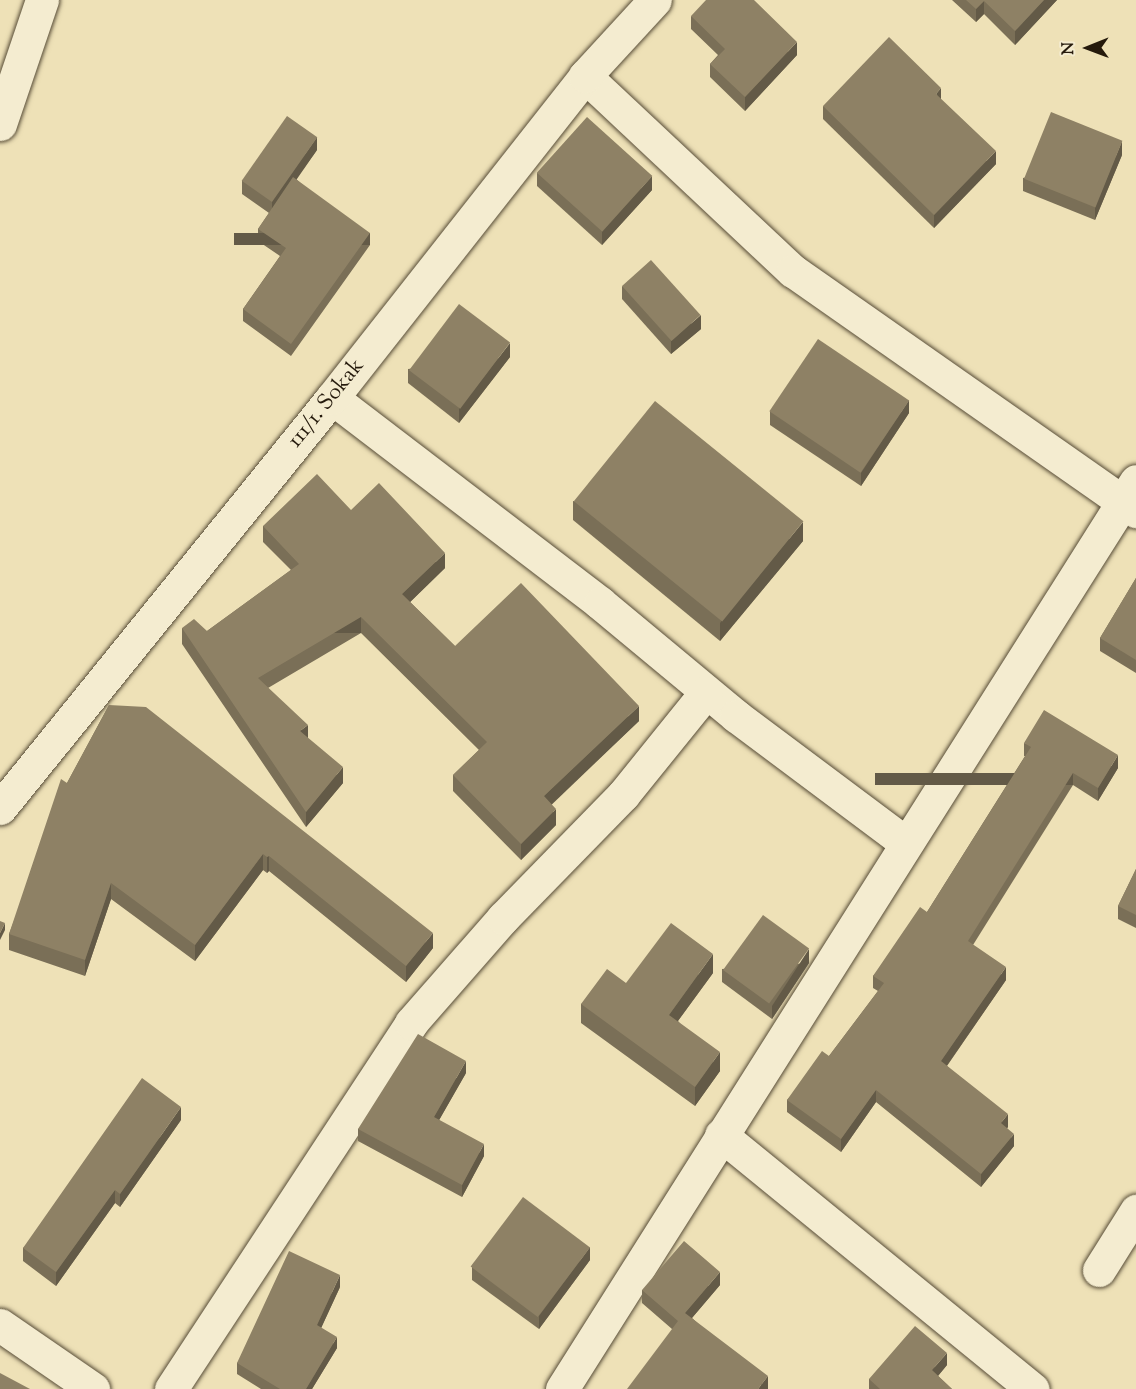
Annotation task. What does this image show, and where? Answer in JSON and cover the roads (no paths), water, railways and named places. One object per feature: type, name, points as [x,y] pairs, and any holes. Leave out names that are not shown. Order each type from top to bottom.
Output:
[{"type":"street","points":[[0,124],[42,0]]},
{"type":"street","name":"111/1. Sokak","points":[[0,808],[332,398],[585,76],[655,0]]},
{"type":"street","points":[[562,1389],[906,843],[1131,498],[793,271],[585,76]]},
{"type":"street","points":[[332,398],[600,603],[706,692],[906,843]]},
{"type":"street","points":[[171,1389],[335,1143],[411,1023],[503,918],[623,795],[706,692]]},
{"type":"street","points":[[721,1135],[1032,1389]]},
{"type":"street","points":[[1099,1270],[1136,1211]]},
{"type":"street","points":[[0,1325],[93,1389]]}]
